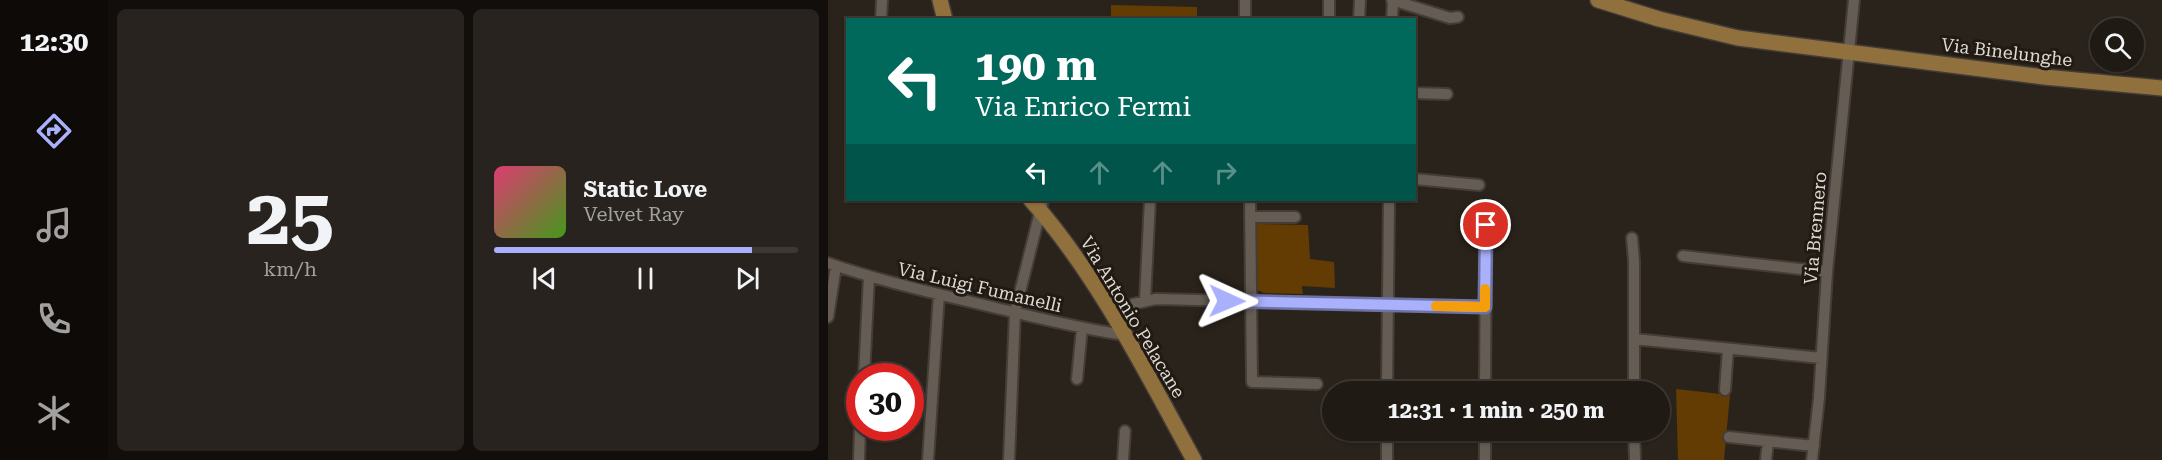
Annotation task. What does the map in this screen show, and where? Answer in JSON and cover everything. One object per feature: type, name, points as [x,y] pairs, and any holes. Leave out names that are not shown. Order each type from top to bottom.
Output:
[{"type":"street","points":[[880,18],[882,0]]},
{"type":"street","points":[[940,0],[944,18]]},
{"type":"street","points":[[1245,0],[1245,18]]},
{"type":"street","points":[[1329,0],[1329,18]]},
{"type":"street","points":[[1359,18],[1360,0]]},
{"type":"street","points":[[1392,18],[1393,0],[1449,18],[1458,18]]},
{"type":"street","name":"Via Binelunghe","points":[[1598,0],[1659,19],[1738,38],[2044,77],[2162,88]]},
{"type":"street","name":"Via Brennero","points":[[1812,460],[1827,272],[1854,0]]},
{"type":"street","points":[[1416,93],[1447,94]]},
{"type":"street","points":[[1416,179],[1479,185]]},
{"type":"street","points":[[1145,300],[1150,201]]},
{"type":"street","points":[[1250,201],[1252,382],[1317,384]]},
{"type":"street","points":[[1387,381],[1389,201]]},
{"type":"street","points":[[1009,460],[1015,312],[1038,203]]},
{"type":"street","name":"Via Antonio Pelacane","points":[[1038,203],[1082,266],[1125,335],[1194,460]]},
{"type":"street","points":[[1250,217],[1295,217]]},
{"type":"street","points":[[1485,381],[1486,225]]},
{"type":"street","points":[[1632,238],[1634,381]]},
{"type":"street","points":[[1683,256],[1827,272]]},
{"type":"street","points":[[828,317],[832,265]]},
{"type":"street","name":"Via Luigi Fumanelli","points":[[832,265],[869,277],[939,294],[1082,328],[1125,335]]},
{"type":"street","points":[[865,363],[869,277]]},
{"type":"street","points":[[928,460],[939,294]]},
{"type":"street","points":[[1114,318],[1133,304],[1145,300],[1485,307]]},
{"type":"street","points":[[1077,379],[1082,328]]},
{"type":"street","points":[[1634,339],[1821,358]]},
{"type":"street","points":[[1725,390],[1728,349]]},
{"type":"street","points":[[1123,460],[1125,431]]},
{"type":"street","points":[[1729,437],[1814,446]]},
{"type":"street","points":[[859,460],[860,441]]},
{"type":"street","points":[[1387,441],[1387,460]]},
{"type":"street","points":[[1485,441],[1485,460]]},
{"type":"street","points":[[1634,441],[1635,460]]},
{"type":"street","points":[[1766,460],[1768,441]]},
{"type":"shaded area","points":[[1111,5],[1197,7],[1197,18],[1111,18]]},
{"type":"shaded area","points":[[1257,224],[1308,225],[1310,259],[1334,262],[1335,288],[1302,286],[1303,294],[1264,293],[1258,290],[1255,279]]},
{"type":"shaded area","points":[[1676,389],[1730,395],[1724,460],[1678,460]]},
{"type":"slow traffic","points":[[1436,306],[1485,307],[1485,289]]},
{"type":"route","points":[[1227,301],[1485,307],[1486,225]]}]
